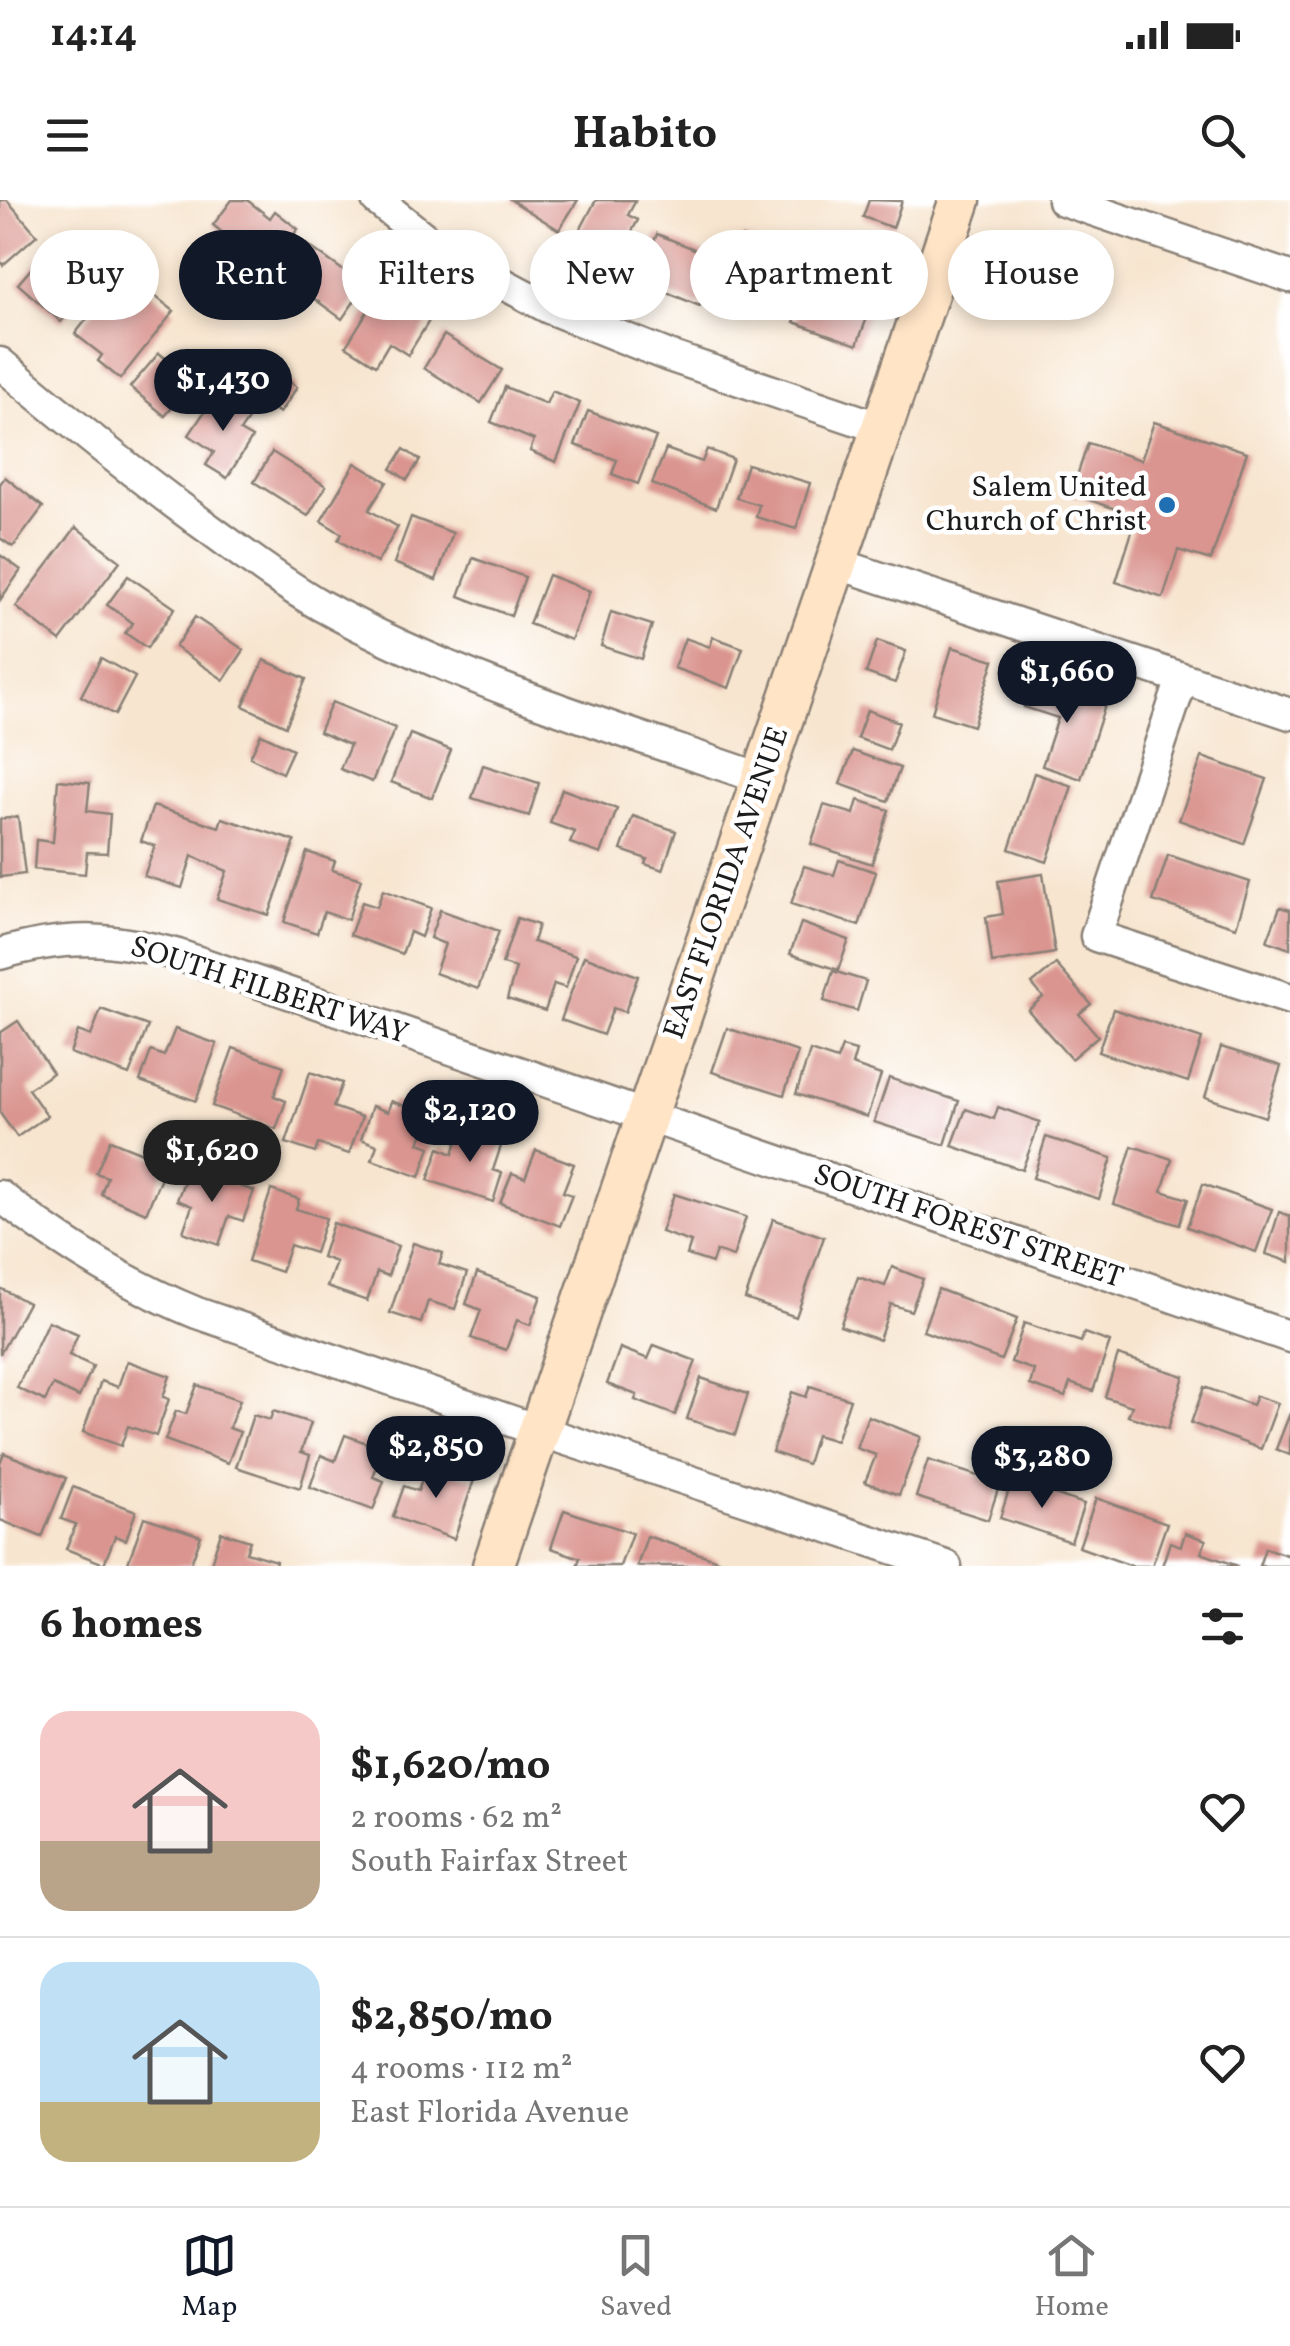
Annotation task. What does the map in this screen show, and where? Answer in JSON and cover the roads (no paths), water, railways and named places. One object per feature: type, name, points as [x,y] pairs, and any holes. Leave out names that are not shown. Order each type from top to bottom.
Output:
[{"type":"street","points":[[378,200],[438,249],[550,308],[669,356],[881,428]]},
{"type":"street","name":"EAST FLORIDA AVENUE","points":[[494,1566],[960,200]]},
{"type":"street","points":[[1063,200],[1290,276]]},
{"type":"street","points":[[0,363],[102,450],[278,580],[320,605],[492,684],[763,778]]},
{"type":"street","points":[[836,563],[1290,714]]},
{"type":"street","points":[[1182,680],[1096,936],[1290,998]]},
{"type":"street","name":"SOUTH FILBERT WAY","points":[[0,954],[43,941],[89,939],[138,944],[647,1117]]},
{"type":"street","name":"SOUTH FOREST STREET","points":[[647,1117],[1290,1337]]},
{"type":"street","points":[[0,1196],[91,1261],[163,1299],[540,1432],[946,1566]]},
{"type":"place","name":"Salem United Church of Christ","points":[[1167,505]]}]
